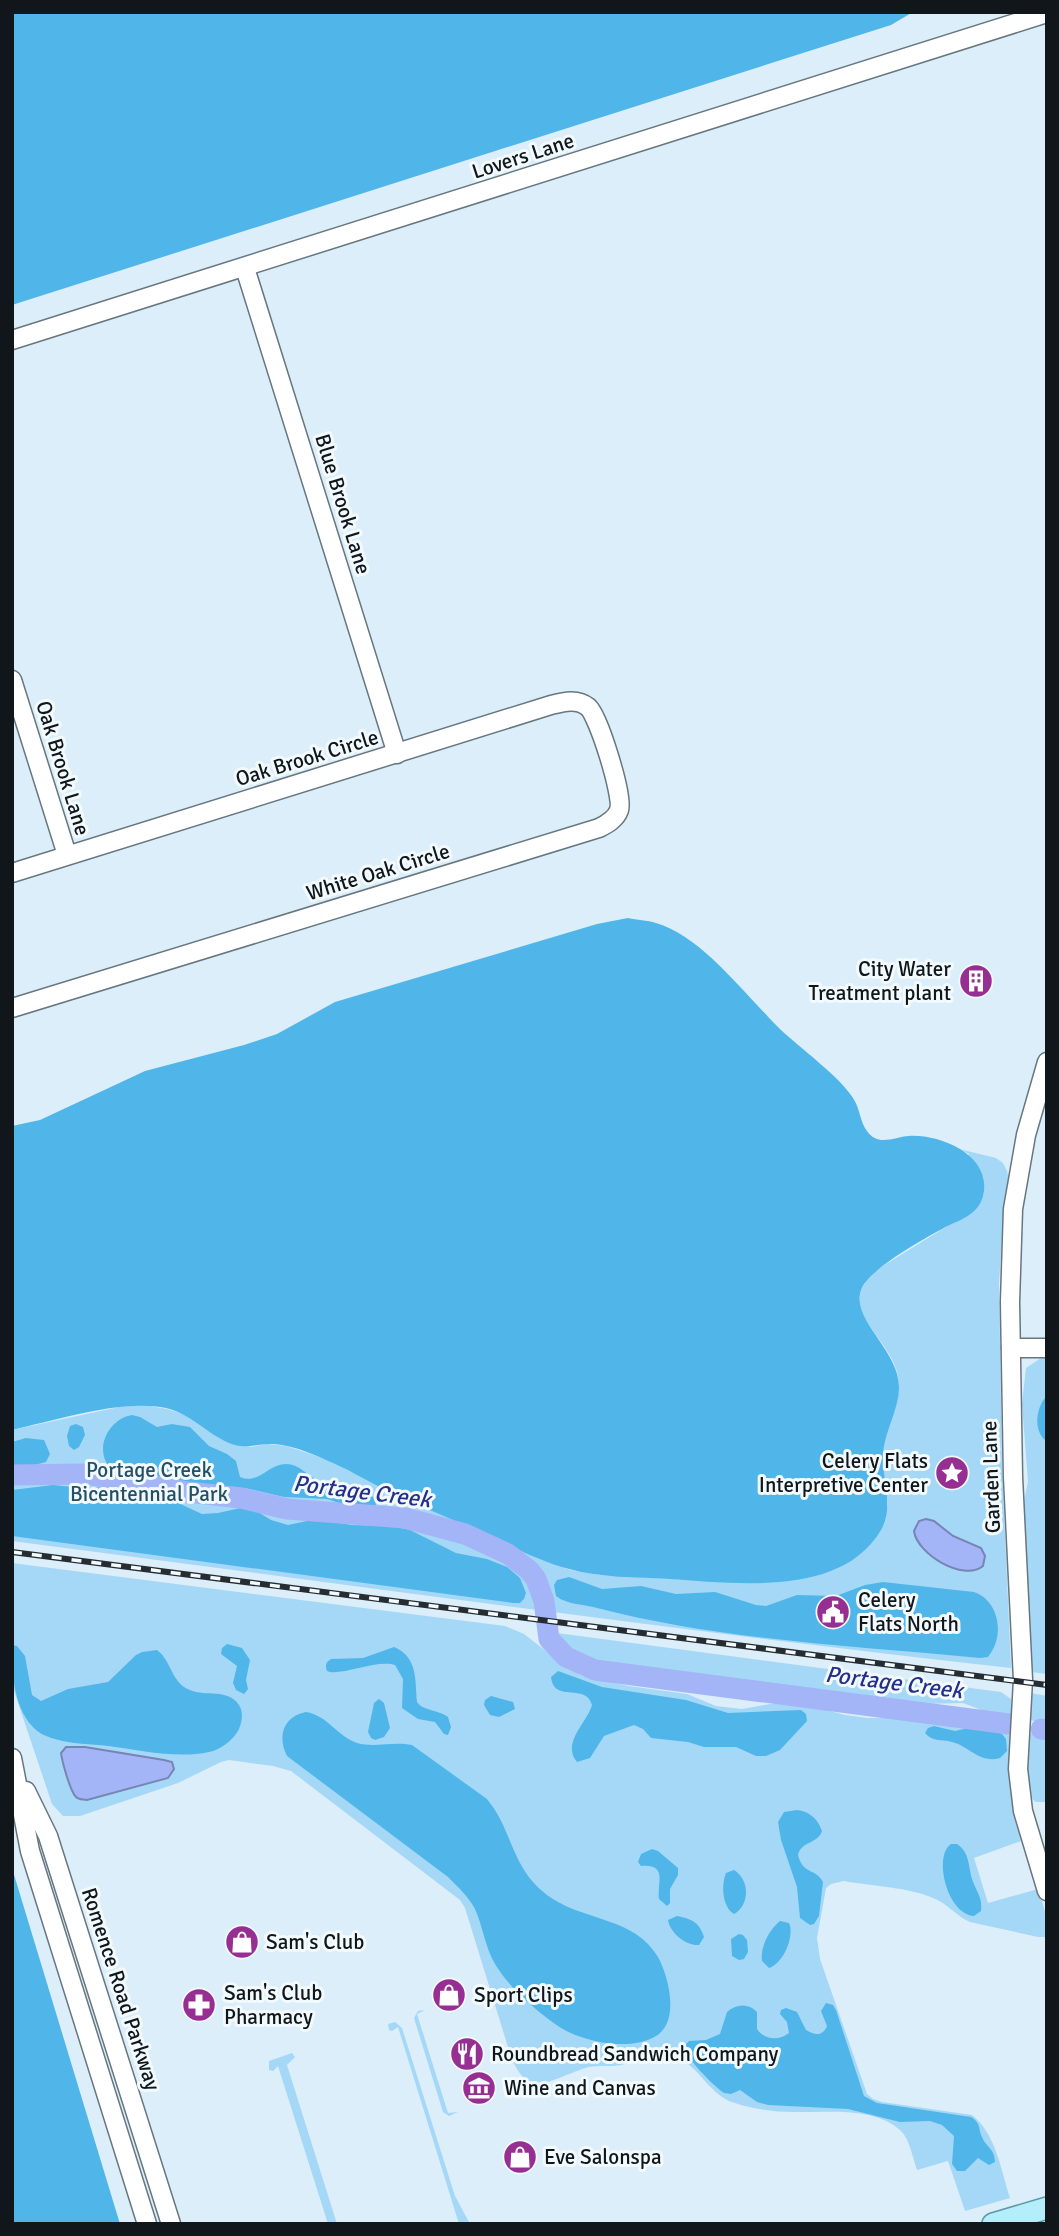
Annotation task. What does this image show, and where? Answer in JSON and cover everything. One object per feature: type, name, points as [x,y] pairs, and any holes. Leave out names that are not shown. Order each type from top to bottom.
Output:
[{"type":"main road","points":[[993,2224],[1047,2208]]},
{"type":"street","name":"Lovers Lane","points":[[12,340],[1047,13]]},
{"type":"street","name":"Blue Brook Lane","points":[[245,268],[397,754]]},
{"type":"street","name":"Oak Brook Lane","points":[[12,680],[66,855],[12,873]]},
{"type":"street","name":"White Oak Circle","points":[[12,1008],[606,825],[619,810],[620,796],[595,716],[579,702],[561,703]]},
{"type":"street","name":"Oak Brook Circle","points":[[66,855],[561,703]]},
{"type":"street","name":"Garden Lane","points":[[1047,1062],[1024,1145],[1013,1209],[1010,1254],[1013,1477],[1023,1680],[1018,1769],[1023,1811],[1047,1891]]},
{"type":"street","points":[[1011,1348],[1047,1348]]},
{"type":"street","name":"Romence Road Parkway","points":[[14,1765],[48,1836],[171,2224]]},
{"type":"street","name":"Romence Road Parkway","points":[[14,1765],[30,1851],[147,2224]]},
{"type":"street","points":[[116,2125],[138,2119]]},
{"type":"green space","name":"Portage Creek Bicentennial Park","points":[[959,1149],[996,1158],[1003,1163],[1009,1181],[1004,1205],[999,1283],[1002,1466],[1011,1668],[636,1623],[12,1541],[12,1430],[119,1407],[144,1405],[187,1415],[250,1447],[268,1444],[286,1446],[326,1459],[386,1490],[570,1570],[600,1575],[750,1583],[888,1506],[883,1463],[884,1446],[899,1383],[891,1358],[866,1320],[860,1296],[865,1283],[878,1269],[949,1225],[969,1154]]},
{"type":"green space","points":[[1047,1357],[1047,1674],[1031,1672],[1026,1610],[1024,1501],[1028,1482],[1022,1404],[1026,1368]]},
{"type":"green space","points":[[12,1563],[505,1626],[524,1634],[582,1676],[687,1694],[716,1706],[742,1709],[770,1704],[804,1704],[868,1718],[945,1717],[1012,1729],[1011,1790],[1021,1841],[974,1858],[988,1903],[1038,1889],[1047,1918],[1047,1937],[970,1922],[938,1900],[923,1894],[844,1881],[826,1888],[817,1938],[820,1959],[867,2094],[882,2102],[972,2115],[992,2142],[1010,2198],[965,2211],[948,2161],[917,2170],[907,2139],[890,2123],[849,2112],[778,2111],[735,2103],[725,2099],[692,2067],[674,2056],[662,2054],[621,2065],[589,2067],[545,2083],[529,2082],[520,2074],[512,2060],[465,1908],[460,1900],[291,1771],[229,1760],[178,1783],[80,1816],[63,1816],[52,1804],[12,1685]]},
{"type":"green space","points":[[557,1633],[1001,1692],[1011,1699],[1012,1719],[963,1703],[923,1704],[851,1698],[811,1691],[753,1688],[710,1678],[611,1667],[575,1656],[560,1645],[554,1637]]},
{"type":"green space","points":[[1031,1693],[1047,1696],[1047,1723],[1029,1720]]},
{"type":"green space","points":[[1027,1733],[1047,1736],[1047,1802],[1036,1802],[1027,1789]]},
{"type":"green space","points":[[425,2010],[417,2014],[448,2113],[458,2112],[449,2116],[443,2112],[414,2018],[418,2011]]},
{"type":"green space","points":[[395,2022],[402,2028],[455,2196],[470,2224],[459,2224],[398,2027],[389,2030],[388,2024]]},
{"type":"green space","points":[[292,2053],[295,2057],[287,2065],[337,2224],[328,2224],[278,2066],[273,2071],[269,2070],[269,2061]]},
{"type":"shaded area","points":[[12,12],[913,12],[891,25],[12,305]]},
{"type":"shaded area","points":[[628,918],[653,922],[673,930],[690,940],[722,968],[780,1029],[847,1089],[871,1136],[881,1140],[909,1136],[935,1139],[962,1150],[980,1169],[984,1182],[983,1196],[977,1208],[967,1217],[898,1255],[875,1272],[862,1288],[862,1311],[891,1360],[899,1387],[883,1458],[887,1512],[881,1530],[863,1552],[840,1567],[785,1582],[724,1583],[593,1574],[559,1566],[530,1555],[307,1452],[274,1444],[235,1445],[166,1408],[109,1408],[12,1430],[12,1126],[40,1120],[145,1071],[277,1034],[335,1002],[597,924]]},
{"type":"shaded area","points":[[1047,1396],[1045,1440],[1041,1436],[1037,1418],[1040,1406]]},
{"type":"shaded area","points":[[132,1415],[157,1427],[172,1424],[190,1427],[209,1446],[236,1461],[240,1477],[253,1478],[274,1467],[291,1465],[319,1481],[355,1486],[375,1499],[376,1506],[357,1509],[327,1499],[284,1497],[245,1488],[194,1485],[111,1469],[103,1453],[106,1436],[116,1422]]},
{"type":"shaded area","points":[[76,1424],[83,1427],[85,1435],[79,1447],[74,1450],[69,1446],[67,1436],[70,1426]]},
{"type":"shaded area","points":[[26,1438],[44,1440],[50,1454],[46,1462],[31,1466],[12,1466],[12,1442]]},
{"type":"shaded area","points":[[53,1485],[108,1487],[150,1500],[174,1501],[202,1514],[245,1507],[288,1525],[317,1519],[410,1530],[456,1553],[487,1559],[507,1567],[520,1578],[526,1593],[520,1603],[513,1603],[12,1536],[12,1490]]},
{"type":"shaded area","points":[[919,1521],[934,1521],[953,1536],[981,1548],[985,1556],[983,1566],[964,1571],[932,1556],[917,1540],[914,1531]]},
{"type":"shaded area","points":[[569,1577],[602,1589],[641,1586],[676,1594],[715,1592],[766,1606],[797,1595],[836,1596],[865,1585],[883,1582],[974,1592],[990,1603],[994,1611],[997,1640],[988,1657],[980,1658],[691,1628],[565,1601],[556,1596],[554,1585],[557,1580]]},
{"type":"shaded area","points":[[227,1644],[242,1648],[250,1660],[246,1680],[248,1689],[244,1694],[236,1690],[233,1683],[237,1666],[221,1654],[222,1648]]},
{"type":"shaded area","points":[[12,1645],[17,1646],[25,1656],[32,1695],[41,1701],[68,1689],[108,1682],[136,1655],[157,1650],[184,1687],[196,1692],[229,1696],[234,1700],[242,1711],[239,1728],[229,1742],[217,1749],[184,1755],[75,1743],[49,1737],[34,1728],[21,1708],[13,1677]]},
{"type":"shaded area","points":[[394,1647],[402,1651],[414,1670],[417,1702],[448,1717],[451,1727],[448,1735],[444,1734],[435,1722],[418,1719],[402,1708],[403,1679],[395,1665],[378,1664],[340,1672],[327,1671],[326,1664],[331,1659],[363,1658]]},
{"type":"shaded area","points":[[558,1671],[602,1687],[686,1700],[728,1713],[801,1710],[806,1714],[807,1721],[780,1750],[766,1756],[756,1756],[736,1747],[704,1747],[688,1742],[651,1738],[643,1729],[634,1725],[604,1736],[590,1758],[577,1762],[573,1755],[573,1740],[592,1705],[589,1698],[558,1690],[553,1685],[551,1677]]},
{"type":"shaded area","points":[[491,1696],[513,1702],[515,1709],[499,1717],[490,1715],[484,1705],[485,1700]]},
{"type":"shaded area","points":[[379,1699],[384,1703],[390,1728],[384,1737],[375,1740],[368,1732],[374,1703]]},
{"type":"shaded area","points":[[306,1712],[320,1717],[357,1743],[412,1745],[487,1799],[528,1876],[539,1888],[566,1906],[624,1927],[648,1944],[658,1957],[666,1976],[670,1999],[668,2021],[663,2029],[656,2036],[631,2044],[587,2039],[561,2028],[528,2002],[495,1964],[475,1909],[459,1888],[287,1756],[283,1742],[284,1728],[292,1718]]},
{"type":"shaded area","points":[[934,1726],[955,1731],[968,1728],[989,1729],[1002,1734],[1006,1739],[1007,1751],[1000,1758],[986,1759],[958,1744],[931,1738],[925,1733],[928,1728]]},
{"type":"shaded area","points":[[66,1747],[85,1747],[164,1760],[172,1762],[174,1769],[168,1778],[87,1800],[80,1799],[74,1794],[65,1769],[61,1753]]},
{"type":"shaded area","points":[[797,1810],[812,1816],[822,1831],[817,1838],[802,1847],[798,1855],[803,1866],[823,1882],[819,1916],[814,1924],[810,1925],[800,1918],[797,1887],[781,1840],[778,1822],[784,1812]]},
{"type":"shaded area","points":[[951,1844],[957,1844],[968,1860],[981,1902],[981,1911],[974,1916],[956,1906],[946,1884],[943,1860]]},
{"type":"shaded area","points":[[652,1849],[678,1868],[667,1906],[659,1899],[658,1871],[649,1866],[641,1866],[638,1862],[641,1854]]},
{"type":"shaded area","points":[[12,1868],[120,2224],[12,2224]]},
{"type":"shaded area","points":[[734,1870],[743,1880],[746,1892],[743,1905],[734,1914],[725,1901],[723,1883],[726,1873]]},
{"type":"shaded area","points":[[677,1916],[691,1920],[700,1928],[704,1937],[699,1945],[684,1941],[675,1934],[668,1920]]},
{"type":"shaded area","points":[[780,1921],[789,1923],[789,1942],[779,1961],[769,1968],[762,1961],[762,1950],[769,1934]]},
{"type":"shaded area","points":[[739,1934],[747,1940],[748,1952],[744,1959],[739,1960],[732,1956],[731,1939]]},
{"type":"shaded area","points":[[826,2003],[833,2005],[836,2010],[864,2096],[877,2103],[971,2117],[978,2124],[984,2140],[994,2154],[995,2162],[989,2165],[978,2158],[965,2171],[957,2171],[952,2164],[954,2136],[942,2125],[930,2121],[900,2122],[848,2109],[768,2105],[757,2102],[740,2090],[731,2094],[724,2093],[689,2057],[684,2046],[689,2041],[706,2040],[720,2034],[727,2012],[738,2006],[750,2007],[757,2012],[757,2029],[768,2037],[781,2037],[789,2033],[787,2022],[780,2014],[781,2010],[786,2008],[797,2012],[806,2030],[815,2034],[821,2033],[827,2026],[821,2011]]},
{"type":"waterway","name":"Portage Creek","points":[[12,1475],[86,1474],[188,1492],[241,1498],[287,1509],[405,1518],[465,1534],[508,1554],[529,1570],[536,1579],[544,1601],[549,1639],[566,1657],[595,1670],[1009,1724]]},
{"type":"waterway","name":"Portage Creek","points":[[1041,1729],[1047,1730]]},
{"type":"railway","points":[[12,1552],[1047,1685]]},
{"type":"place","name":"City Water Treatment plant","points":[[976,981]]},
{"type":"place","name":"Celery Flats Interpretive Center","points":[[952,1473]]},
{"type":"place","name":"Celery Flats North","points":[[833,1612]]},
{"type":"place","name":"Sam's Club","points":[[242,1942]]},
{"type":"place","name":"Sport Clips","points":[[449,1995]]},
{"type":"place","name":"Sam's Club Pharmacy","points":[[199,2005]]},
{"type":"place","name":"Roundbread Sandwich Company","points":[[467,2054]]},
{"type":"place","name":"Wine and Canvas","points":[[479,2088]]},
{"type":"place","name":"Eve Salonspa","points":[[520,2157]]}]
